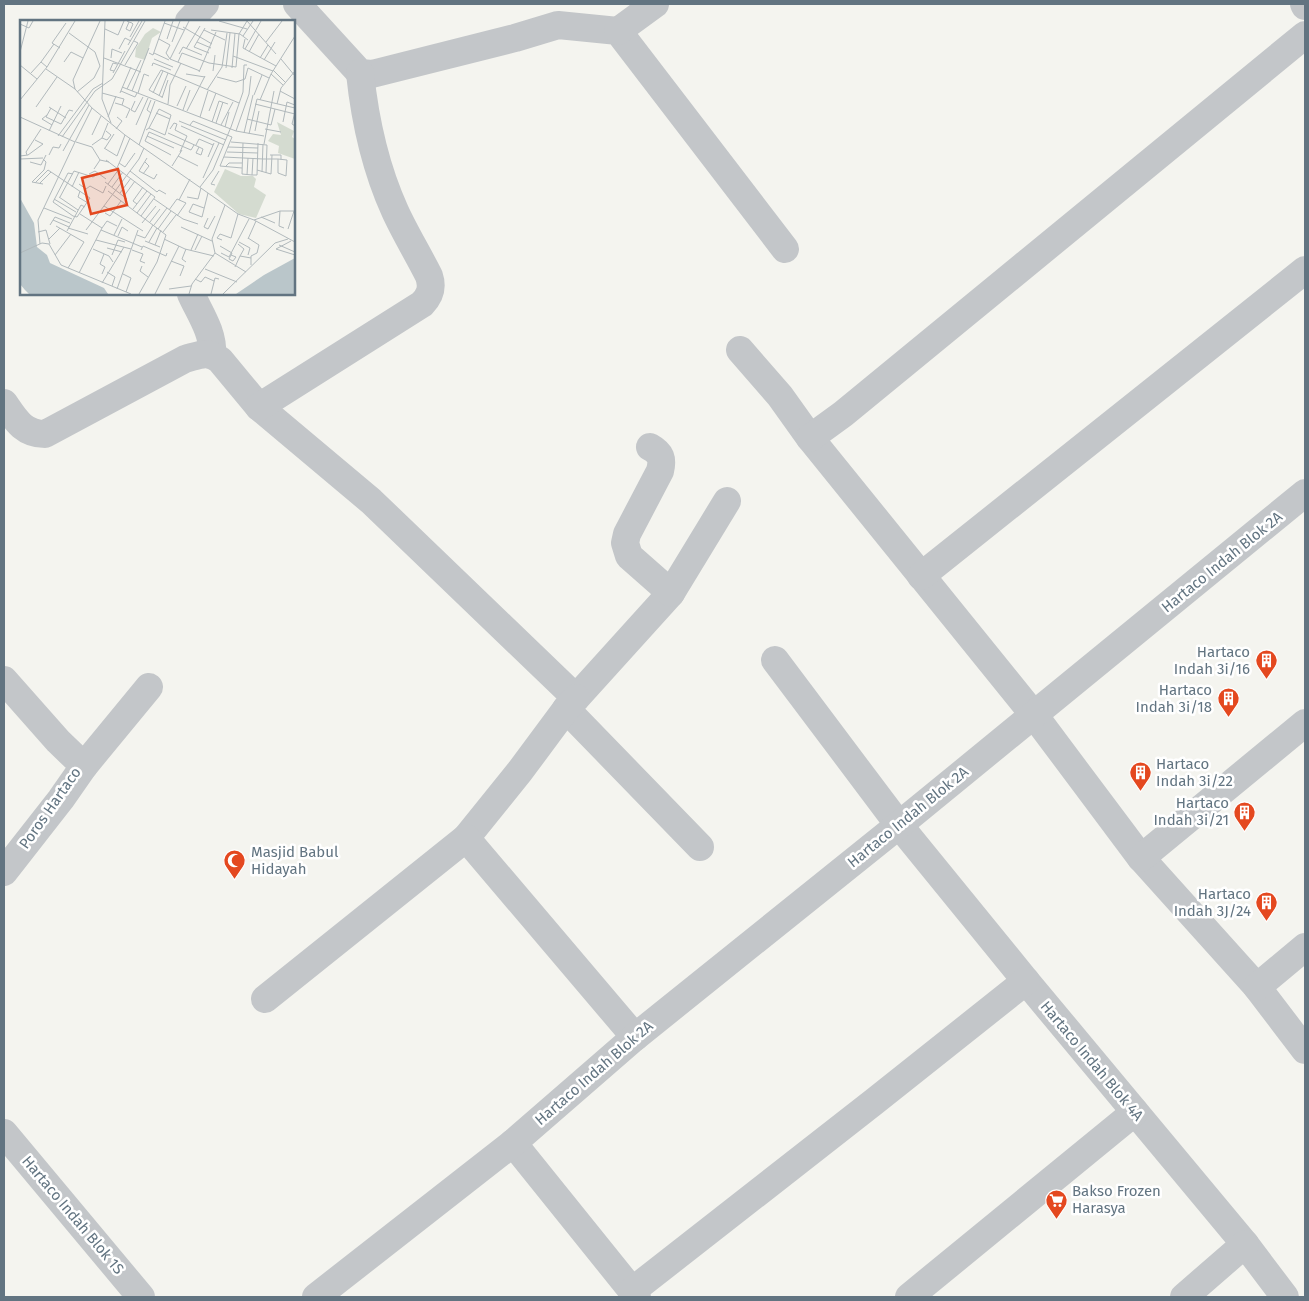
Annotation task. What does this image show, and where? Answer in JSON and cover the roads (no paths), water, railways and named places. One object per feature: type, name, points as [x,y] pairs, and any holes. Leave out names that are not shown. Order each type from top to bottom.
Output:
[{"type":"street","points":[[190,20],[205,4]]},
{"type":"street","points":[[259,407],[422,304],[431,292],[432,284],[396,213],[378,169],[370,141],[360,73],[297,4]]},
{"type":"street","points":[[618,31],[655,4]]},
{"type":"street","points":[[360,73],[372,74],[520,36],[553,14],[618,31],[785,249]]},
{"type":"street","points":[[810,438],[843,414],[1305,35]]},
{"type":"street","points":[[921,576],[1305,270]]},
{"type":"street","points":[[191,295],[210,334],[213,346],[212,354]]},
{"type":"street","points":[[740,350],[780,396],[810,438],[1034,715],[1141,858],[1257,987],[1305,1050]]},
{"type":"street","points":[[4,403],[24,429],[34,434],[45,434],[185,359],[201,354],[212,354],[220,360],[259,407],[370,502],[571,704],[700,847]]},
{"type":"street","points":[[650,447],[660,455],[662,462],[660,471],[627,534],[625,543],[629,556],[671,593]]},
{"type":"street","name":"Hartaco Indah Blok 2A","points":[[316,1297],[512,1143],[635,1037],[899,825],[1305,494]]},
{"type":"street","points":[[265,999],[466,838],[571,704],[671,593],[727,501]]},
{"type":"street","name":"Hartaco Indah Blok 4A","points":[[775,660],[899,825],[1245,1244],[1286,1297]]},
{"type":"street","name":"Poros Hartaco","points":[[4,680],[58,741],[84,766],[61,799],[4,872]]},
{"type":"street","points":[[84,766],[149,687]]},
{"type":"street","points":[[1141,858],[1305,723]]},
{"type":"street","points":[[466,838],[635,1037]]},
{"type":"street","points":[[1257,987],[1305,948]]},
{"type":"street","points":[[512,1143],[635,1294],[1026,981]]},
{"type":"street","points":[[909,1297],[1135,1112]]},
{"type":"street","name":"Hartaco Indah Blok 1S","points":[[4,1133],[142,1297]]},
{"type":"street","points":[[1184,1297],[1245,1244]]},
{"type":"place","name":"Hartaco Indah 3i/16","points":[[1266,680]]},
{"type":"place","name":"Hartaco Indah 3i/18","points":[[1228,718]]},
{"type":"place","name":"Hartaco Indah 3i/22","points":[[1140,792]]},
{"type":"place","name":"Hartaco Indah 3i/21","points":[[1245,831]]},
{"type":"place","name":"Masjid Babul Hidayah","points":[[235,880]]},
{"type":"place","name":"Hartaco Indah 3J/24","points":[[1267,922]]},
{"type":"place","name":"Bakso Frozen Harasya","points":[[1056,1219]]}]
